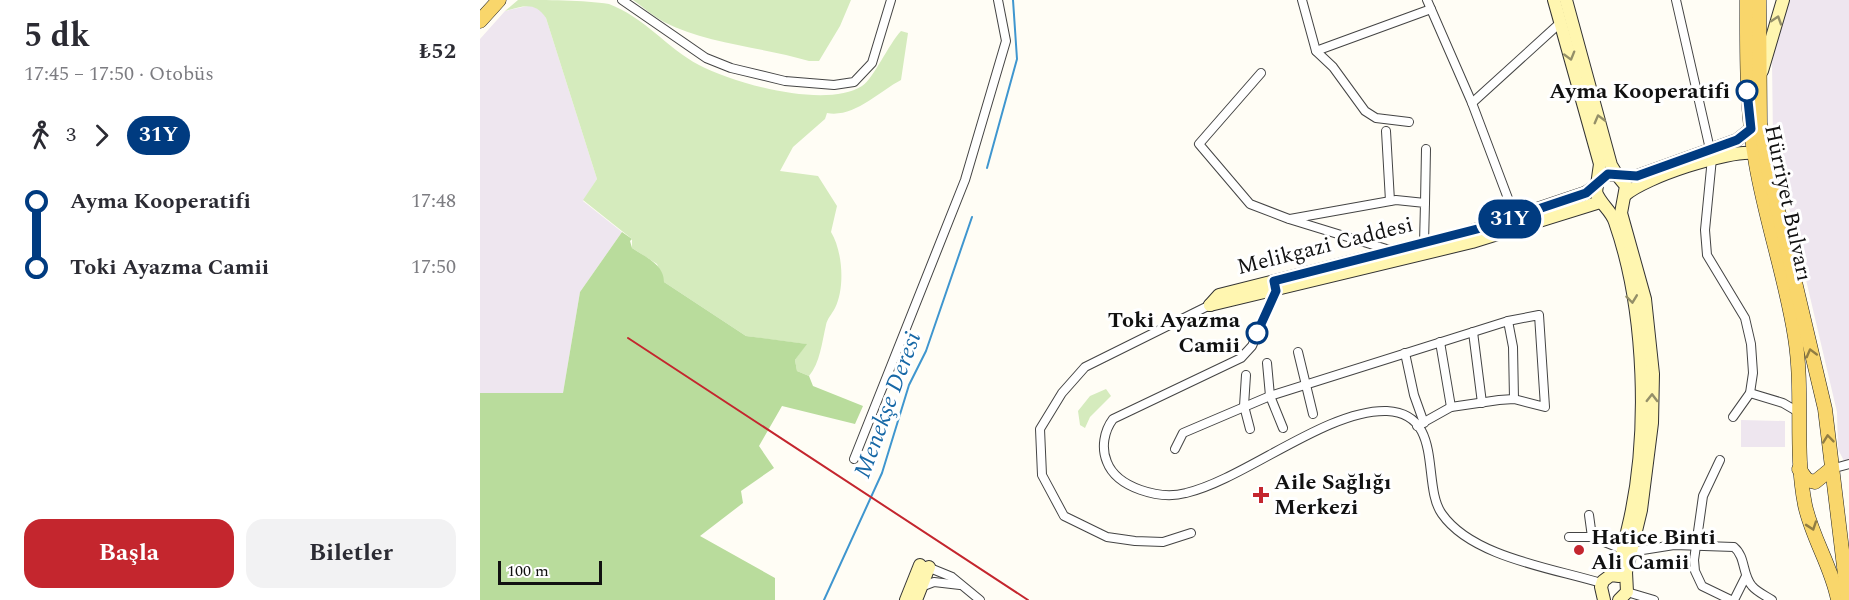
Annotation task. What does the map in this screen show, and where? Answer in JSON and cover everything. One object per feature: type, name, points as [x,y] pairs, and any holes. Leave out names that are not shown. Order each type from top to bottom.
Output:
[{"type":"main road","points":[[480,21],[500,0]]},
{"type":"main road","points":[[1554,0],[1600,164],[1596,192],[1615,223],[1630,283],[1642,375],[1641,429],[1623,590],[1606,579]]},
{"type":"main road","points":[[1566,0],[1611,165],[1626,186],[1622,213],[1645,299],[1653,374],[1650,434],[1641,510],[1626,551],[1606,579],[1606,599]]},
{"type":"main road","name":"Hürriyet Bulvarı","points":[[1747,0],[1747,105],[1755,153],[1795,337],[1800,413],[1799,469],[1805,508],[1834,581],[1838,600]]},
{"type":"main road","name":"Hürriyet Bulvarı","points":[[1759,0],[1760,123],[1769,172],[1825,409],[1848,600]]},
{"type":"main road","points":[[1758,80],[1784,0]]},
{"type":"main road","points":[[1602,203],[1612,205],[1639,185],[1711,154],[1737,140],[1751,129]]},
{"type":"main road","points":[[1598,182],[1608,174],[1637,176],[1711,154],[1755,153]]},
{"type":"main road","name":"Melikgazi Caddesi","points":[[1395,255],[1424,243],[1515,217],[1586,193],[1598,182]]},
{"type":"main road","name":"Melikgazi Caddesi","points":[[1210,305],[1219,295],[1275,286],[1395,255],[1472,242],[1602,203]]},
{"type":"main road","points":[[1800,413],[1807,404],[1818,402],[1825,409]]},
{"type":"main road","points":[[1799,469],[1807,480],[1815,482],[1831,469]]},
{"type":"main road","points":[[916,600],[921,587],[924,566]]},
{"type":"main road","points":[[906,600],[924,566]]},
{"type":"street","points":[[622,0],[706,58],[731,68],[775,78],[834,85],[854,82],[872,63],[891,0]]},
{"type":"street","points":[[854,459],[960,195],[1006,41],[998,0]]},
{"type":"street","points":[[1302,0],[1316,51],[1333,67],[1365,111],[1376,118],[1409,122]]},
{"type":"street","points":[[1427,0],[1472,103],[1515,217]]},
{"type":"street","points":[[1676,0],[1711,154],[1705,230],[1707,255],[1744,318],[1751,344],[1753,373],[1750,393],[1733,417]]},
{"type":"street","points":[[1316,51],[1431,9]]},
{"type":"street","points":[[1472,103],[1560,23]]},
{"type":"street","points":[[1261,73],[1199,144],[1250,204],[1395,255]]},
{"type":"street","points":[[1386,131],[1390,201]]},
{"type":"street","points":[[1424,243],[1426,148]]},
{"type":"street","points":[[1289,219],[1390,201],[1425,203]]},
{"type":"street","points":[[1275,286],[1252,346],[1241,358],[1113,419],[1105,433],[1104,445],[1108,464],[1118,478],[1139,489],[1180,494],[1202,487],[1325,428],[1359,415],[1373,411],[1391,411],[1421,424]]},
{"type":"street","points":[[1191,533],[1163,542],[1135,541],[1107,537],[1064,516],[1042,475],[1040,429],[1062,393],[1085,367],[1210,305]]},
{"type":"street","points":[[1174,449],[1183,433],[1270,396],[1508,321],[1539,315],[1545,407],[1514,399],[1451,407],[1421,424]]},
{"type":"street","points":[[1508,321],[1513,347],[1514,399]]},
{"type":"street","points":[[1473,332],[1482,403]]},
{"type":"street","points":[[1440,342],[1451,407]]},
{"type":"street","points":[[1298,352],[1313,414]]},
{"type":"street","points":[[1405,353],[1428,445],[1440,511],[1460,535],[1479,547],[1503,555],[1606,579]]},
{"type":"street","points":[[1267,363],[1270,396],[1282,428]]},
{"type":"street","points":[[1246,375],[1244,406],[1250,429]]},
{"type":"street","points":[[1750,393],[1783,403],[1800,413]]},
{"type":"street","points":[[1720,460],[1703,496],[1695,571],[1702,586],[1732,600],[1746,576]]},
{"type":"street","points":[[1831,469],[1849,464]]},
{"type":"street","points":[[1589,515],[1592,537]]},
{"type":"street","points":[[1569,537],[1592,537],[1626,551],[1674,545],[1734,547],[1740,552],[1746,576],[1753,587],[1772,600]]},
{"type":"street","points":[[924,566],[952,577],[981,600]]},
{"type":"street","points":[[921,587],[934,582],[960,585]]},
{"type":"street","points":[[1623,590],[1654,600]]},
{"type":"shaded area","points":[[1790,0],[1849,0],[1849,464],[1845,463],[1838,449],[1837,412],[1773,139],[1772,63],[1778,31]]},
{"type":"shaded area","points":[[532,5],[540,8],[546,18],[597,179],[583,201],[622,232],[580,292],[563,393],[480,393],[480,39],[505,11]]},
{"type":"shaded area","points":[[1741,420],[1785,421],[1785,447],[1741,447]]},
{"type":"green space","points":[[518,0],[609,4],[633,17],[699,65],[735,80],[780,91],[804,94],[826,95],[846,92],[862,86],[901,31],[908,33],[901,80],[856,108],[837,114],[827,113],[825,119],[793,147],[780,171],[818,176],[837,206],[831,232],[840,260],[840,290],[835,308],[827,323],[818,359],[809,376],[797,371],[795,360],[806,344],[746,336],[664,282],[657,264],[632,248],[632,239],[583,200],[597,179],[546,18],[537,9],[528,6],[505,11]]},
{"type":"green space","points":[[633,0],[851,0],[840,26],[819,61],[809,61],[716,40],[680,29],[660,20]]},
{"type":"green space","points":[[622,232],[632,239],[630,241],[632,248],[661,270],[664,282],[746,336],[807,344],[795,360],[797,371],[809,376],[813,386],[863,406],[855,424],[782,406],[759,446],[774,468],[741,491],[743,503],[700,536],[775,578],[775,600],[480,600],[480,393],[563,393],[580,292]]},
{"type":"green space","points":[[1106,389],[1111,396],[1090,417],[1085,428],[1080,425],[1078,411],[1090,396]]},
{"type":"waterway","name":"Menekşe Deresi","points":[[987,168],[1017,59],[1013,0]]},
{"type":"waterway","name":"Menekşe Deresi","points":[[824,600],[882,473],[909,385],[926,351],[972,217]]},
{"type":"railway","points":[[628,338],[1028,600]]},
{"type":"bus line","name":"31Y","points":[[1257,333],[1276,291],[1274,281],[1470,232],[1586,193],[1608,174],[1621,177],[1637,176],[1737,140],[1751,129],[1747,91]]},
{"type":"place","name":"Ayma Kooperatifi","points":[[1747,91]]},
{"type":"place","name":"Toki Ayazma Camii","points":[[1257,333]]},
{"type":"place","name":"Aile Sağlığı Merkezi","points":[[1261,495]]},
{"type":"place","name":"Hatice Binti Ali Camii","points":[[1579,550]]}]
